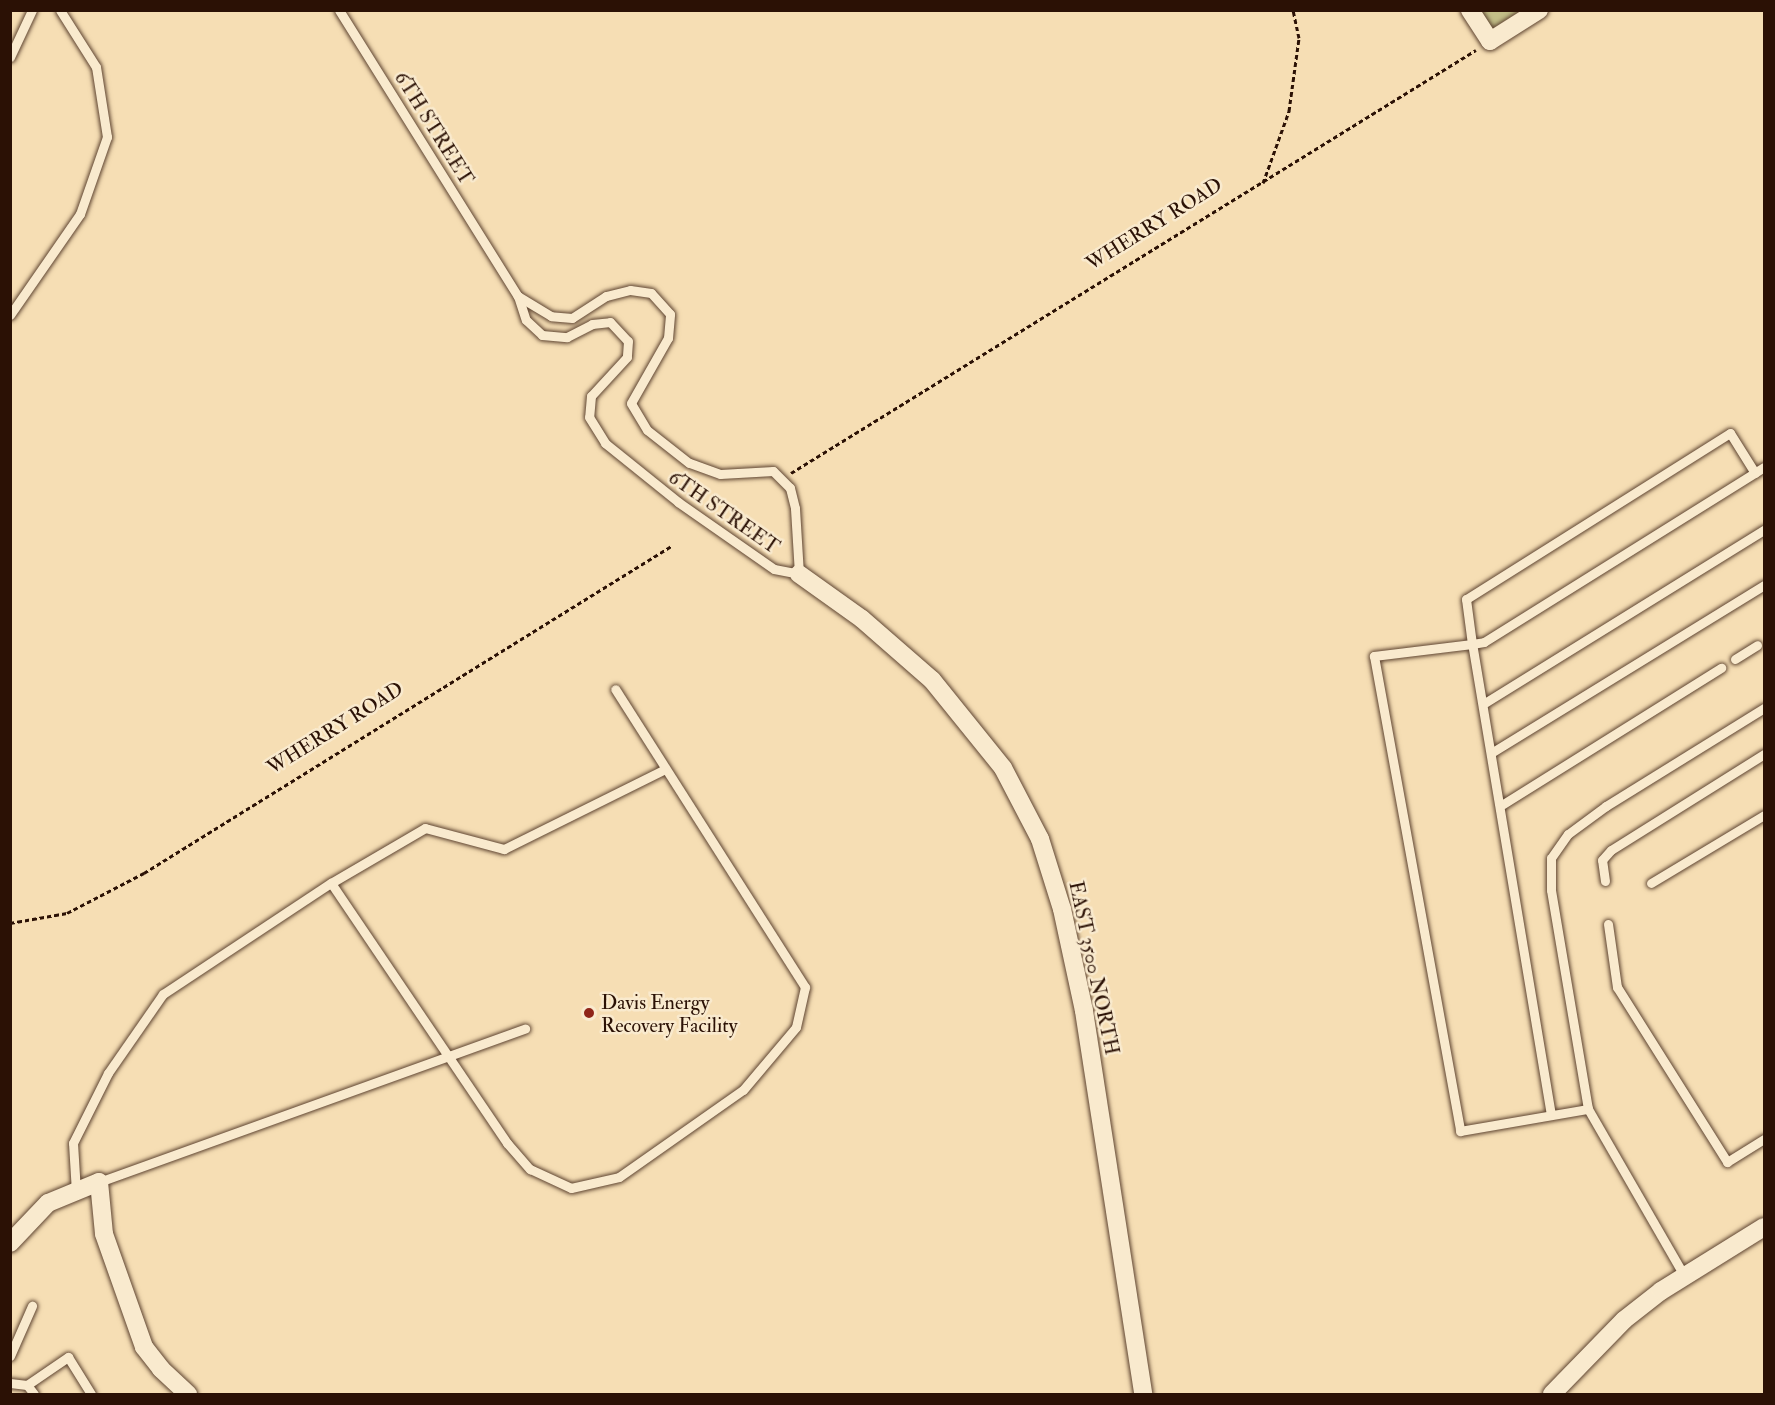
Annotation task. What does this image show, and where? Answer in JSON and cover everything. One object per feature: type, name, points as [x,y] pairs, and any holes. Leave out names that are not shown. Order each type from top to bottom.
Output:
[{"type":"street","points":[[1470,10],[1490,41],[1539,10]]},
{"type":"street","name":"EAST 3500 NORTH","points":[[799,574],[862,619],[932,680],[1003,768],[1040,839],[1062,909],[1084,1011],[1143,1395]]},
{"type":"street","points":[[10,1244],[48,1203],[99,1182],[104,1234],[144,1347],[160,1369],[188,1395]]},
{"type":"street","points":[[1552,1395],[1624,1320],[1685,1277],[1764,1227]]},
{"type":"lane","points":[[10,57],[32,10]]},
{"type":"lane","points":[[10,315],[80,214],[107,137],[96,67],[60,10]]},
{"type":"lane","name":"6TH STREET","points":[[339,10],[518,296],[526,320],[542,335],[567,337],[592,324],[610,322],[621,330],[628,341],[627,357],[591,396],[590,417],[605,443],[678,502],[774,569],[799,574],[795,508],[790,488],[773,471],[720,474],[689,463],[647,429],[631,403],[668,338],[670,314],[651,293],[630,290],[606,296],[572,318],[551,316],[518,296]]},
{"type":"lane","points":[[1551,1115],[1466,599],[1730,433],[1755,473]]},
{"type":"lane","points":[[1588,1109],[1460,1131],[1374,656],[1484,642],[1764,467]]},
{"type":"lane","points":[[1483,704],[1764,530]]},
{"type":"lane","points":[[1491,753],[1764,585]]},
{"type":"lane","points":[[1735,659],[1757,645]]},
{"type":"lane","points":[[1500,806],[1721,668]]},
{"type":"lane","points":[[331,883],[507,1143],[530,1169],[571,1188],[619,1178],[743,1090],[796,1027],[805,987],[615,689]]},
{"type":"lane","points":[[1685,1277],[1588,1109],[1551,890],[1551,858],[1568,834],[1606,806],[1764,708]]},
{"type":"lane","points":[[1605,881],[1602,861],[1611,850],[1764,754]]},
{"type":"lane","points":[[76,1192],[73,1143],[108,1073],[163,994],[331,883],[425,828],[504,849],[665,769]]},
{"type":"lane","points":[[1651,883],[1764,815]]},
{"type":"lane","points":[[1608,924],[1617,987],[1727,1162],[1764,1139]]},
{"type":"lane","points":[[99,1182],[450,1058],[525,1029]]},
{"type":"lane","points":[[10,1356],[32,1306]]},
{"type":"lane","points":[[10,1383],[27,1384],[68,1357],[91,1395]]},
{"type":"lane","points":[[27,1384],[34,1395]]},
{"type":"path","points":[[1263,183],[1289,111],[1299,38],[1293,10]]},
{"type":"path","name":"WHERRY ROAD","points":[[791,473],[1490,41]]},
{"type":"path","name":"WHERRY ROAD","points":[[10,923],[67,913],[144,873],[674,545]]},
{"type":"shaded area","points":[[1478,11],[1520,11],[1490,30]]},
{"type":"place","name":"Davis Energy Recovery Facility","points":[[589,1013]]}]
